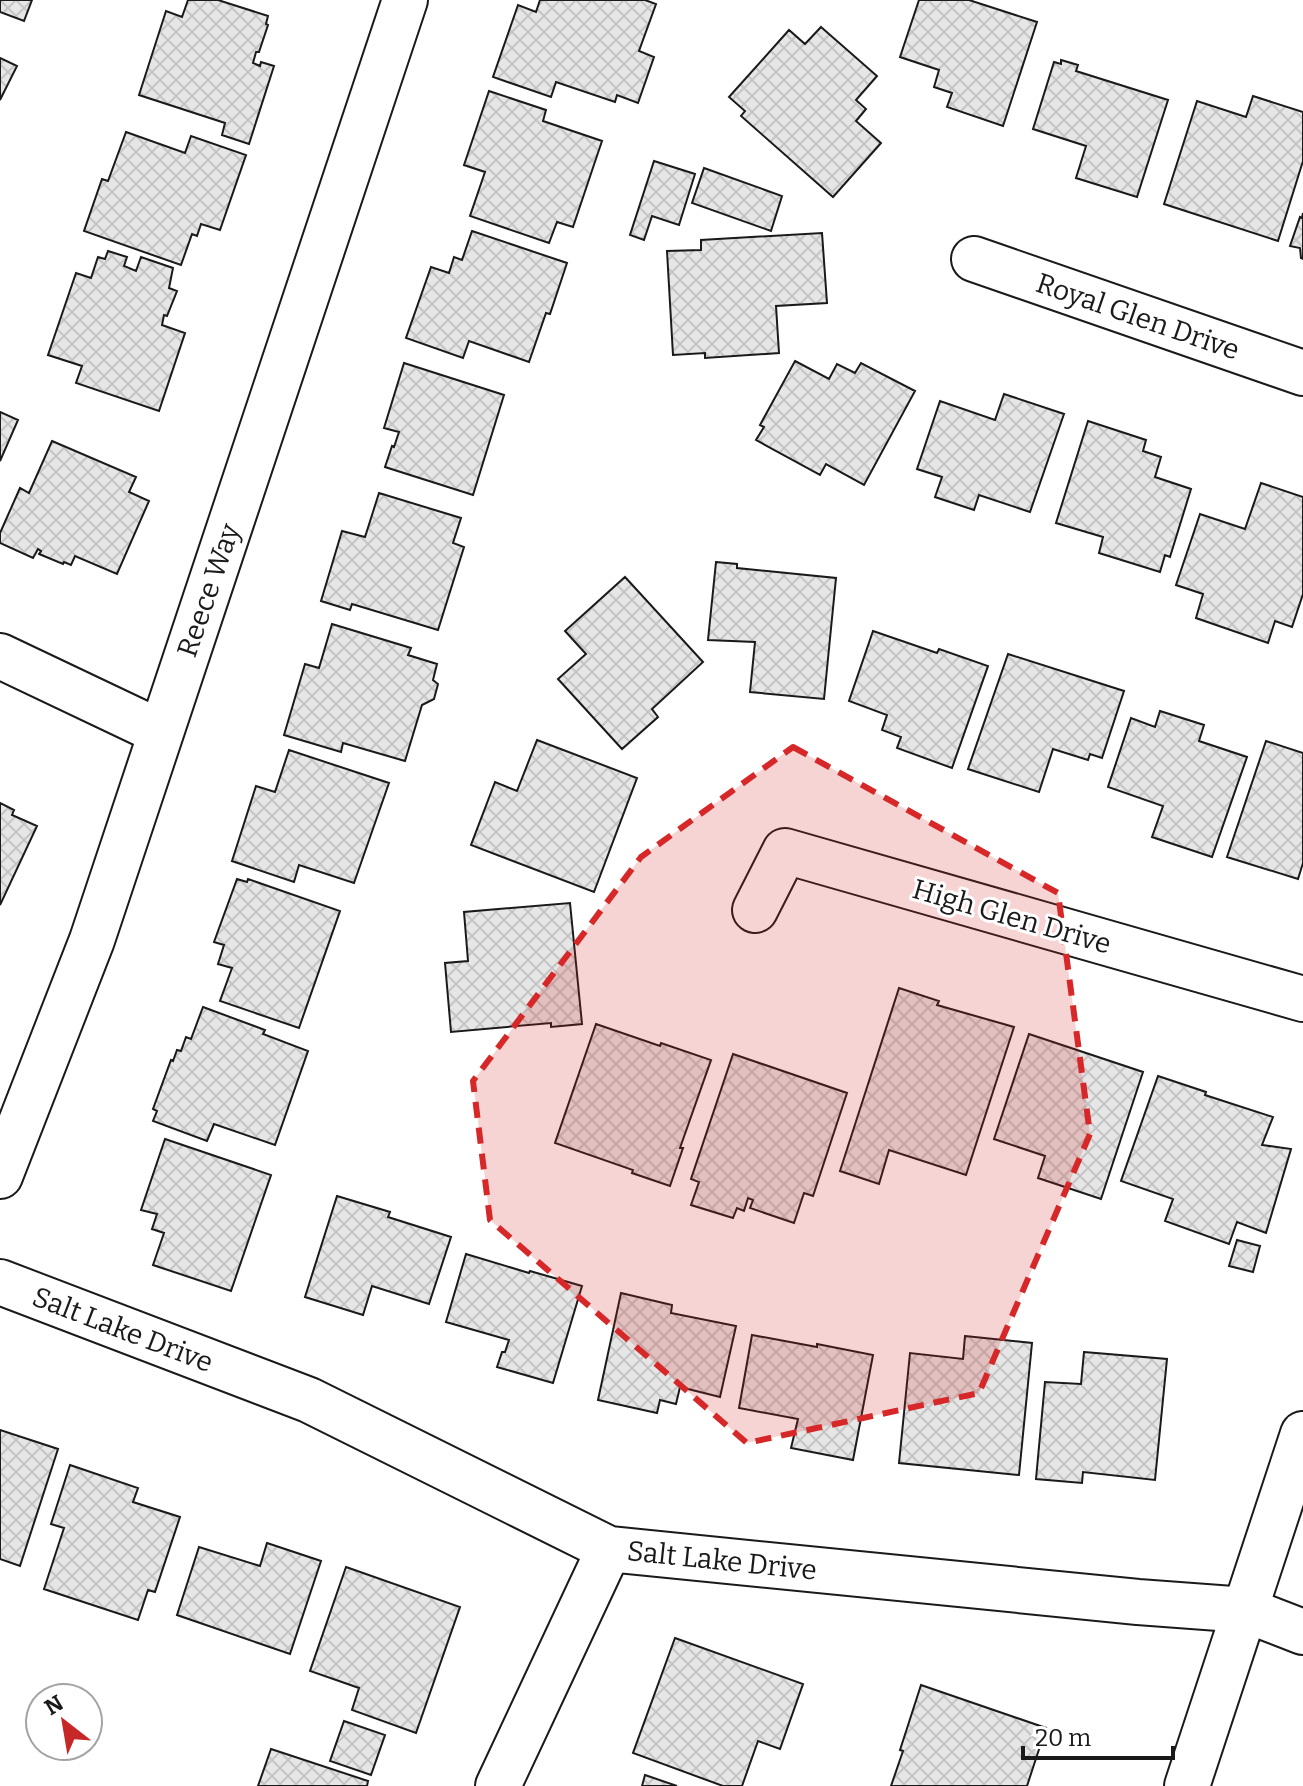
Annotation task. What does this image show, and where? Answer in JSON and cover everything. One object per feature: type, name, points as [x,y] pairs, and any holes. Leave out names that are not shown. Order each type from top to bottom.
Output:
[{"type":"street","name":"Reece Way","points":[[0,1176],[92,940],[405,0]]},
{"type":"street","name":"Royal Glen Drive","points":[[974,259],[1303,373]]},
{"type":"street","points":[[0,656],[160,732]]},
{"type":"street","name":"High Glen Drive","points":[[755,910],[785,851],[1303,999]]},
{"type":"street","name":"Salt Lake Drive","points":[[0,1282],[309,1400],[609,1549],[1246,1610],[1303,1632]]},
{"type":"street","points":[[1187,1786],[1303,1434]]},
{"type":"street","points":[[498,1786],[609,1549]]},
{"type":"highlighted area","points":[[793,747],[1058,893],[1090,1134],[979,1393],[747,1443],[490,1220],[473,1081],[641,857]]},
{"type":"building","points":[[0,0],[32,0],[24,21],[0,12]]},
{"type":"building","points":[[188,0],[218,0],[268,16],[268,25],[253,63],[274,66],[249,144],[222,135],[225,123],[139,95],[166,11],[182,17]]},
{"type":"building","points":[[540,0],[645,0],[656,4],[639,51],[654,57],[638,103],[617,95],[615,102],[556,82],[551,97],[493,77],[518,5],[536,12]]},
{"type":"building","points":[[919,0],[969,0],[1037,22],[1003,126],[947,107],[952,93],[934,87],[939,70],[900,57]]},
{"type":"building","points":[[821,27],[877,76],[856,100],[866,109],[856,121],[881,143],[833,197],[741,116],[745,111],[729,97],[789,30],[805,44]]},
{"type":"building","points":[[0,58],[17,66],[0,100]]},
{"type":"building","points":[[1061,60],[1078,65],[1076,71],[1168,100],[1137,197],[1076,178],[1086,146],[1033,129],[1054,62],[1061,64]]},
{"type":"building","points":[[489,91],[546,110],[543,121],[602,141],[573,227],[557,222],[549,243],[470,216],[485,172],[464,165]]},
{"type":"building","points":[[1253,96],[1303,112],[1303,161],[1278,241],[1164,204],[1197,101],[1246,117]]},
{"type":"building","points":[[126,132],[185,153],[191,136],[246,155],[220,230],[201,224],[197,236],[192,234],[181,265],[84,231],[102,179],[108,181]]},
{"type":"building","points":[[654,161],[695,174],[679,225],[652,216],[644,240],[630,235]]},
{"type":"building","points":[[704,168],[782,196],[771,231],[692,203]]},
{"type":"building","points":[[1303,213],[1303,259],[1300,248],[1290,246]]},
{"type":"building","points":[[472,231],[567,263],[550,314],[546,313],[529,362],[469,341],[463,358],[406,338],[431,267],[449,273],[454,257],[462,260]]},
{"type":"building","points":[[822,233],[827,303],[776,306],[779,353],[705,358],[705,353],[673,355],[667,251],[701,250],[701,240]]},
{"type":"building","points":[[108,251],[127,257],[124,266],[136,271],[141,257],[173,268],[169,288],[177,291],[162,325],[185,333],[159,411],[76,383],[82,366],[48,355],[76,273],[91,278],[98,257],[105,259]]},
{"type":"building","points":[[795,361],[829,379],[837,364],[855,373],[861,363],[915,391],[864,485],[826,464],[820,475],[756,440],[764,427],[760,425]]},
{"type":"building","points":[[404,363],[504,395],[473,495],[385,467],[399,432],[384,428]]},
{"type":"building","points":[[1004,394],[1064,414],[1030,512],[979,495],[974,510],[935,497],[942,477],[917,469],[940,401],[995,420]]},
{"type":"building","points":[[0,412],[18,420],[0,461]]},
{"type":"building","points":[[1088,421],[1146,440],[1143,451],[1161,457],[1155,477],[1191,489],[1170,557],[1165,555],[1160,572],[1099,553],[1103,537],[1056,523]]},
{"type":"building","points":[[52,441],[136,477],[129,492],[149,501],[117,574],[75,556],[71,565],[63,564],[39,554],[41,551],[38,549],[33,558],[0,543],[0,533],[20,488],[29,493]]},
{"type":"building","points":[[1261,483],[1303,497],[1303,594],[1292,627],[1275,621],[1268,643],[1196,618],[1203,594],[1176,585],[1200,514],[1245,529]]},
{"type":"building","points":[[379,493],[461,518],[453,543],[464,547],[438,630],[352,604],[350,610],[321,601],[342,531],[365,537]]},
{"type":"building","points":[[716,562],[737,564],[737,568],[836,578],[824,699],[750,692],[755,642],[708,640]]},
{"type":"building","points":[[625,577],[703,662],[652,709],[658,717],[622,749],[558,679],[586,654],[565,631]]},
{"type":"building","points":[[332,624],[411,648],[408,655],[437,664],[433,680],[438,684],[434,699],[422,705],[405,761],[343,743],[341,752],[284,735],[305,664],[319,668]]},
{"type":"building","points":[[873,631],[937,653],[939,649],[988,666],[952,768],[897,748],[901,737],[882,730],[887,715],[849,701]]},
{"type":"building","points":[[1008,654],[1124,691],[1102,758],[1090,754],[1088,760],[1053,749],[1039,792],[968,769]]},
{"type":"building","points":[[1160,711],[1204,725],[1199,741],[1247,757],[1212,857],[1152,837],[1163,806],[1108,787],[1131,718],[1155,727]]},
{"type":"building","points":[[537,740],[637,778],[594,892],[471,845],[495,782],[517,791]]},
{"type":"building","points":[[1266,741],[1303,753],[1303,863],[1298,879],[1227,857]]},
{"type":"building","points":[[289,750],[389,783],[354,883],[299,865],[294,882],[232,861],[256,786],[275,792]]},
{"type":"building","points":[[0,803],[14,810],[12,815],[37,826],[0,905]]},
{"type":"building","points":[[237,879],[247,882],[248,879],[340,911],[299,1028],[220,1001],[232,968],[218,964],[224,945],[214,942]]},
{"type":"building","points":[[570,903],[582,1024],[551,1027],[551,1023],[451,1032],[445,963],[468,961],[464,912]]},
{"type":"building","points":[[899,988],[939,1001],[937,1005],[1014,1027],[966,1175],[889,1150],[879,1184],[840,1171]]},
{"type":"building","points":[[203,1007],[265,1030],[263,1034],[308,1051],[275,1145],[214,1124],[207,1141],[153,1121],[157,1111],[153,1109],[171,1060],[177,1050],[181,1051],[186,1037],[191,1039]]},
{"type":"building","points":[[596,1024],[711,1060],[670,1186],[555,1143]]},
{"type":"building","points":[[1029,1034],[1143,1072],[1101,1199],[1038,1178],[1045,1156],[994,1139]]},
{"type":"building","points":[[733,1054],[847,1093],[813,1196],[804,1193],[794,1223],[750,1208],[753,1200],[748,1198],[744,1211],[737,1208],[733,1218],[691,1205],[699,1182],[691,1179]]},
{"type":"building","points":[[1158,1076],[1273,1117],[1262,1145],[1291,1149],[1266,1233],[1237,1222],[1229,1244],[1165,1221],[1173,1199],[1121,1181]]},
{"type":"building","points":[[165,1139],[271,1175],[231,1291],[153,1265],[164,1233],[152,1229],[157,1214],[141,1210]]},
{"type":"building","points":[[337,1196],[390,1212],[388,1217],[451,1237],[429,1304],[372,1286],[363,1315],[305,1297]]},
{"type":"building","points":[[1237,1240],[1260,1246],[1253,1272],[1229,1266]]},
{"type":"building","points":[[466,1254],[582,1286],[553,1383],[497,1367],[509,1340],[446,1322]]},
{"type":"building","points":[[621,1293],[672,1305],[671,1313],[736,1326],[720,1397],[680,1387],[676,1404],[660,1400],[657,1413],[598,1400]]},
{"type":"building","points":[[752,1335],[873,1355],[853,1460],[791,1448],[798,1419],[739,1408]]},
{"type":"building","points":[[965,1336],[1032,1343],[1019,1475],[899,1463],[910,1353],[963,1359]]},
{"type":"building","points":[[1084,1352],[1167,1359],[1155,1480],[1083,1472],[1082,1483],[1036,1479],[1045,1382],[1081,1384]]},
{"type":"building","points":[[0,1430],[58,1449],[20,1566],[0,1559]]},
{"type":"building","points":[[70,1465],[138,1488],[133,1502],[180,1517],[155,1592],[148,1590],[138,1620],[44,1589],[64,1528],[51,1524]]},
{"type":"building","points":[[267,1543],[321,1561],[290,1654],[177,1615],[199,1547],[260,1566]]},
{"type":"building","points":[[346,1567],[460,1607],[416,1733],[352,1710],[359,1688],[310,1671]]},
{"type":"building","points":[[675,1638],[803,1684],[780,1749],[758,1741],[742,1786],[723,1786],[633,1753]]},
{"type":"building","points":[[921,1685],[1046,1728],[1027,1786],[891,1786]]},
{"type":"building","points":[[344,1721],[385,1735],[371,1775],[330,1761]]},
{"type":"building","points":[[271,1749],[368,1781],[367,1786],[258,1786]]},
{"type":"building","points":[[645,1775],[677,1786],[642,1786]]}]
